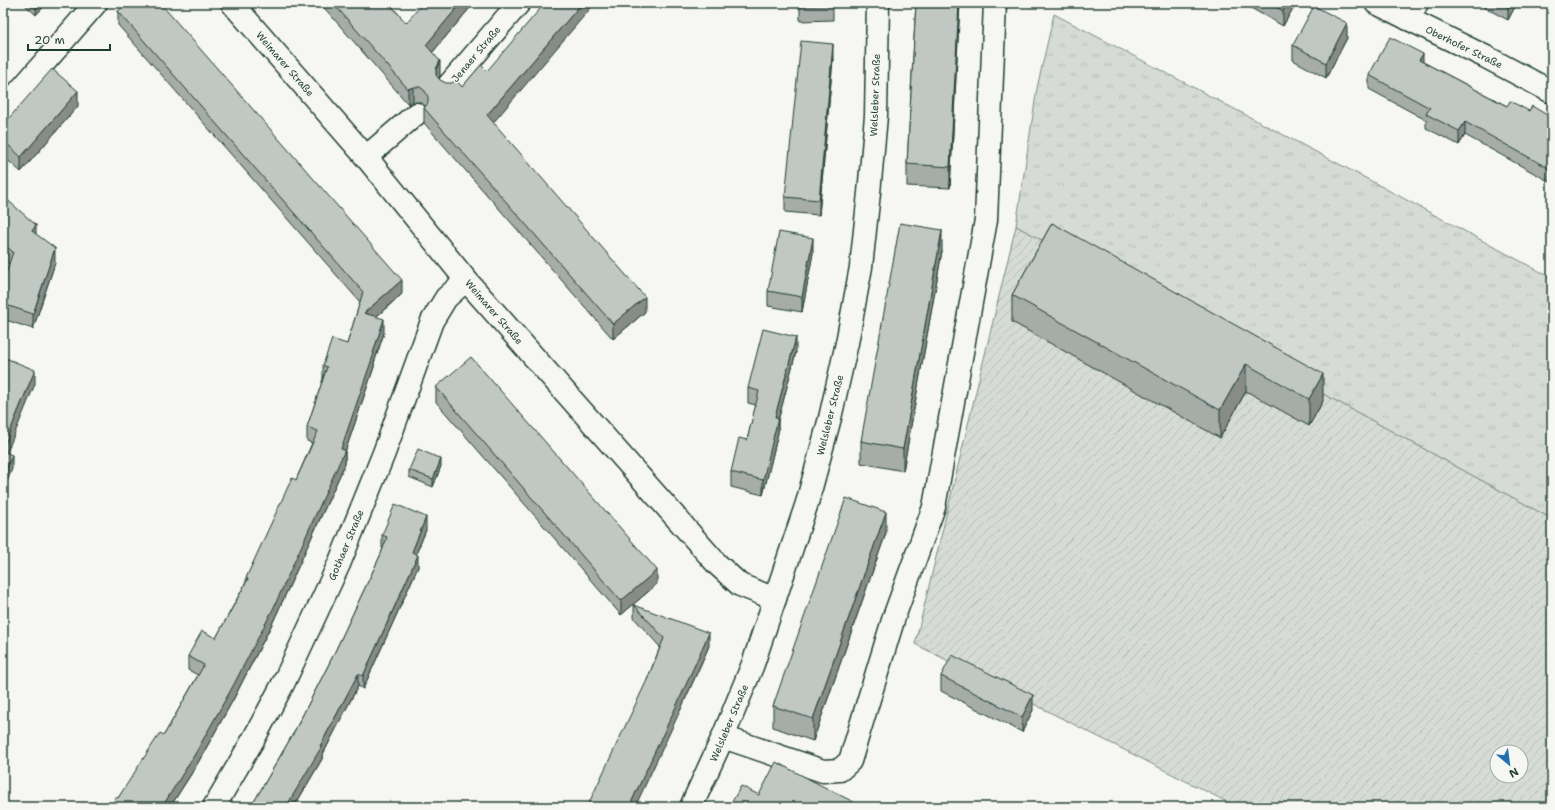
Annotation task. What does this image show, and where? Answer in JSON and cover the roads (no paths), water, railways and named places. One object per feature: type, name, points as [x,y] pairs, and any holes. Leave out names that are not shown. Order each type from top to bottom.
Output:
[{"type":"street","points":[[3,110],[96,3]]},
{"type":"street","name":"Weimarer Straße","points":[[232,3],[366,157],[466,280],[716,564],[740,585],[775,599]]},
{"type":"street","name":"Jenaer Straße","points":[[448,86],[519,3]]},
{"type":"street","name":"Welsleber Straße","points":[[691,807],[723,737],[753,664],[775,599],[807,503],[819,460],[847,343],[861,267],[876,116],[878,3]]},
{"type":"street","points":[[723,737],[823,771],[840,770],[850,761],[894,617],[934,507],[986,220],[995,3]]},
{"type":"street","name":"Oberhofer Straße","points":[[1376,3],[1412,11],[1486,57],[1552,92]]},
{"type":"street","points":[[366,157],[416,114]]},
{"type":"street","name":"Gothaer Straße","points":[[214,807],[253,740],[284,682],[339,564],[384,453],[432,321],[446,298],[466,280]]}]
